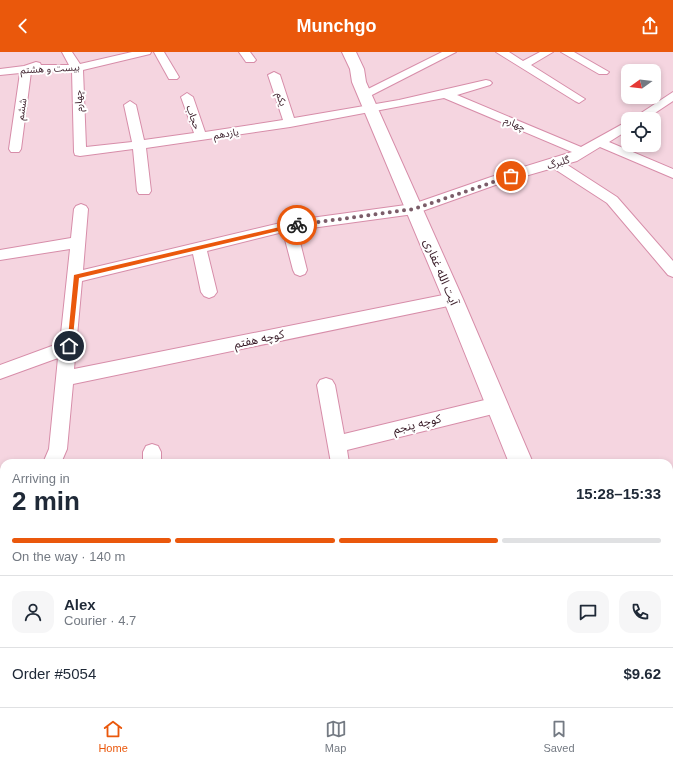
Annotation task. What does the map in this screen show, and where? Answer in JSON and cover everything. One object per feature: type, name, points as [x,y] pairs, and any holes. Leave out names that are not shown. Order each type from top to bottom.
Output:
[{"type":"street","name":"بیست و هشتم","points":[[0,72],[26,69],[77,68],[146,52]]},
{"type":"street","points":[[159,52],[173,77]]},
{"type":"street","name":"آیت الله غفاری","points":[[339,52],[348,70],[365,95]]},
{"type":"street","name":"آیت الله غفاری","points":[[349,52],[357,69],[365,95],[453,299],[519,459]]},
{"type":"street","points":[[365,95],[451,52]]},
{"type":"street","points":[[501,52],[579,99]]},
{"type":"street","points":[[523,65],[548,52]]},
{"type":"street","points":[[566,52],[603,72]]},
{"type":"street","points":[[26,69],[68,53],[77,68]]},
{"type":"street","name":"چهارم","points":[[77,68],[80,152]]},
{"type":"street","name":"ششم","points":[[15,149],[26,69]]},
{"type":"street","name":"یکم","points":[[274,75],[290,123]]},
{"type":"street","name":"یازدهم","points":[[80,152],[201,137],[290,123],[365,95],[448,94],[486,82]]},
{"type":"street","name":"چهارم","points":[[448,94],[582,152]]},
{"type":"street","points":[[649,112],[673,96]]},
{"type":"street","name":"حجاب","points":[[187,97],[201,137]]},
{"type":"street","points":[[130,105],[139,145],[144,191]]},
{"type":"street","name":"گلبرگ","points":[[76,277],[289,226],[414,209],[496,180],[572,158],[621,129]]},
{"type":"street","points":[[599,142],[673,174]]},
{"type":"street","points":[[555,163],[612,200],[673,271]]},
{"type":"street","points":[[54,459],[58,449],[66,378],[81,209]]},
{"type":"street","points":[[289,226],[300,270]]},
{"type":"street","points":[[0,255],[79,242]]},
{"type":"street","points":[[199,248],[209,292]]},
{"type":"street","name":"کوچه هفتم","points":[[66,378],[453,299]]},
{"type":"street","points":[[0,372],[69,346]]},
{"type":"street","points":[[326,385],[339,459]]},
{"type":"street","name":"کوچه پنجم","points":[[337,444],[497,405]]},
{"type":"way so far","points":[[297,225],[414,209],[511,176]]},
{"type":"route","points":[[69,346],[76,277],[297,225]]}]
